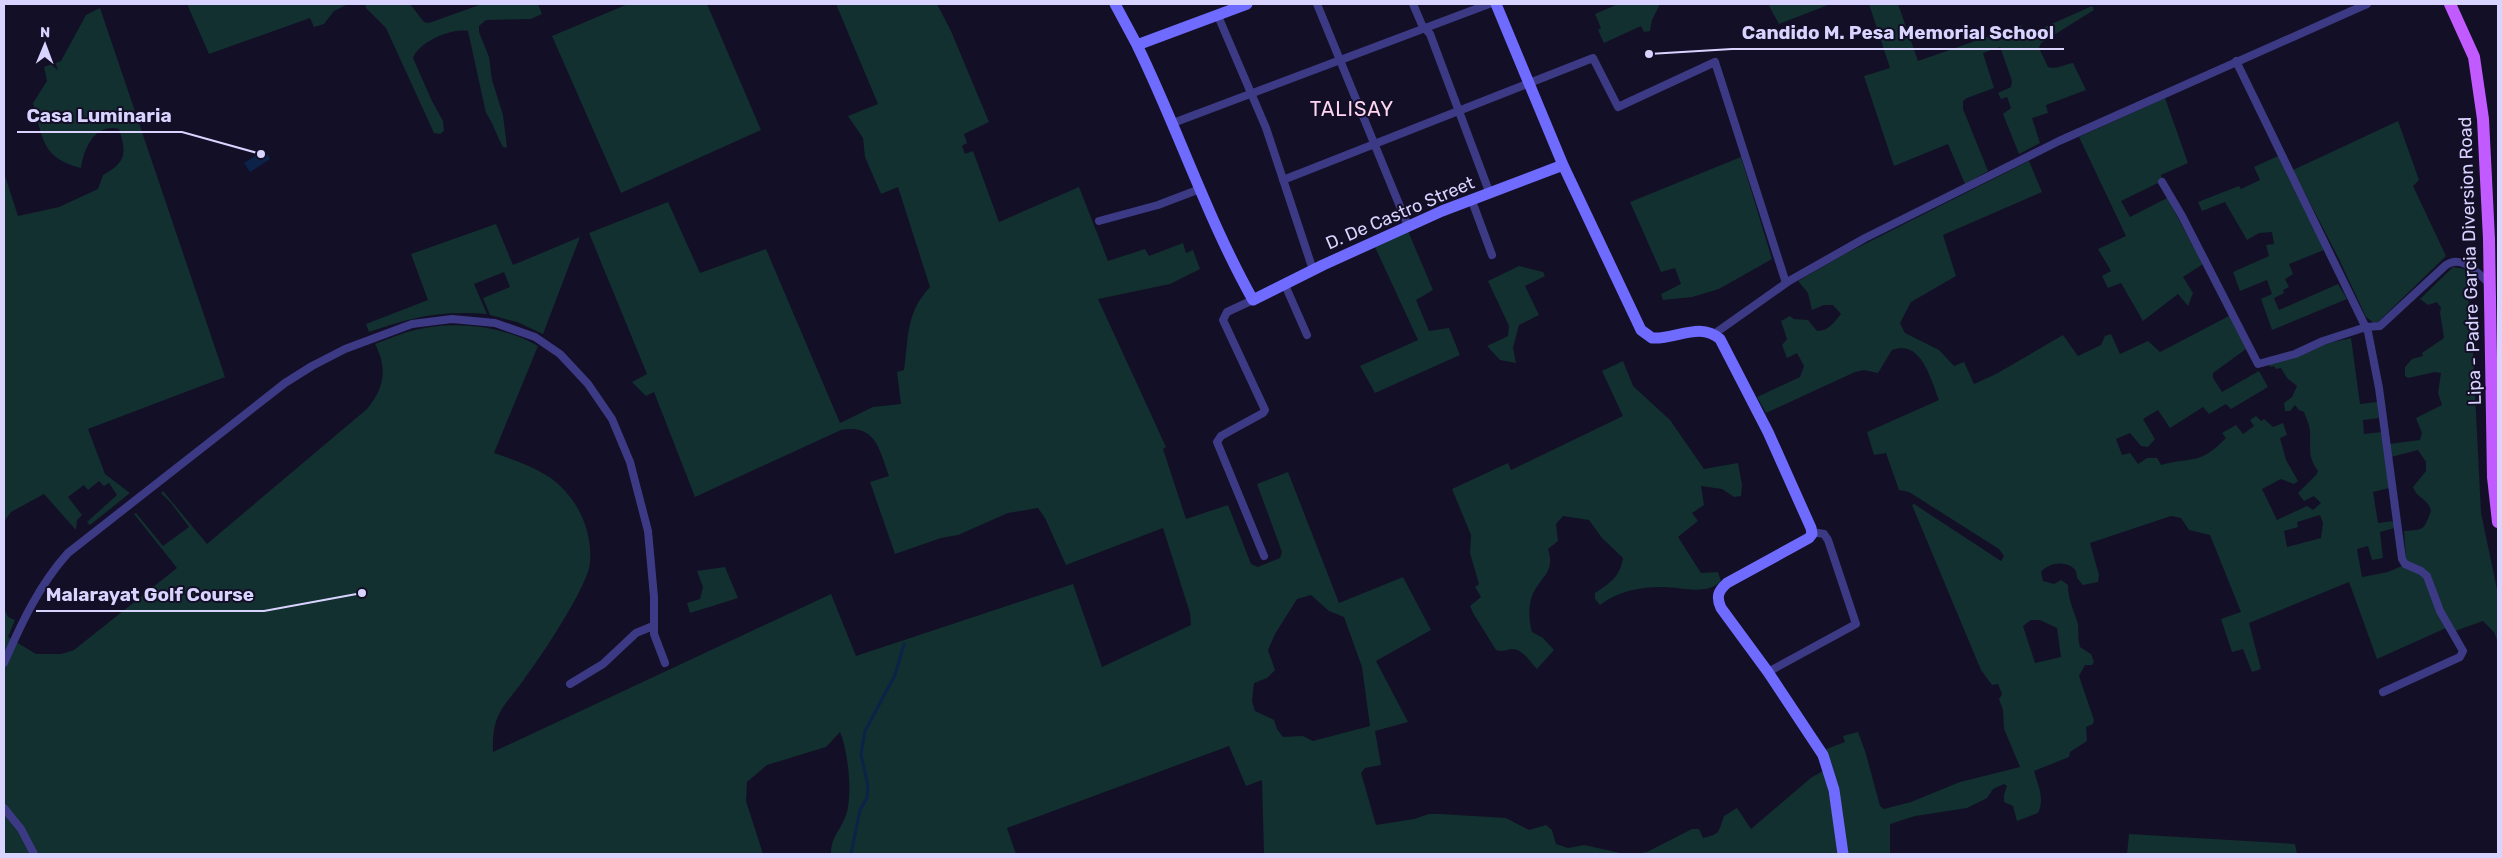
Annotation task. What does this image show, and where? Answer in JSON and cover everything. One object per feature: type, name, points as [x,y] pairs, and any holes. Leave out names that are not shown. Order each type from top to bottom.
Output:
[{"type":"main road","name":"Lipa - Padre Garcia Diversion Road","points":[[2450,4],[2474,57],[2486,155],[2493,477],[2498,522]]},
{"type":"street","points":[[1115,4],[1137,45],[1200,189],[1253,300],[1226,312],[1223,320],[1265,410],[1263,413],[1221,436],[1217,442],[1264,556]]},
{"type":"street","points":[[1137,45],[1246,4]]},
{"type":"street","points":[[1317,4],[1408,226]]},
{"type":"street","points":[[1413,4],[1430,34],[1490,194]]},
{"type":"street","points":[[1172,123],[1489,4]]},
{"type":"street","points":[[1496,4],[1531,84],[1562,165],[1643,333],[1656,338],[1697,331],[1714,334],[1724,346],[1768,432],[1812,532]]},
{"type":"street","points":[[1714,334],[1786,283],[1866,238],[2052,144],[2367,4]]},
{"type":"street","points":[[1218,16],[1266,128],[1313,270]]},
{"type":"street","points":[[1283,180],[1374,146],[1593,58],[1616,104],[1620,107],[1715,62],[1786,283]]},
{"type":"street","points":[[2236,61],[2366,327],[2377,380],[2402,559],[2405,564],[2424,572],[2427,576],[2444,620],[2463,650],[2460,657],[2383,692]]},
{"type":"street","name":"D. De Castro Street","points":[[1253,300],[1408,226],[1562,165]]},
{"type":"street","points":[[2162,182],[2182,216],[2258,364],[2295,354],[2323,341],[2366,327],[2380,326],[2446,265],[2454,261],[2463,262],[2490,284]]},
{"type":"street","points":[[1099,222],[1158,205],[1200,189]]},
{"type":"street","points":[[1472,201],[1492,255]]},
{"type":"street","points":[[1285,285],[1307,335]]},
{"type":"street","points":[[4,663],[20,625],[44,583],[68,553],[285,383],[345,349],[393,329],[412,324],[452,319],[496,324],[534,337],[570,364],[602,402],[625,448],[643,507],[651,558],[653,626],[655,640],[665,663]]},
{"type":"street","points":[[1812,532],[1809,538],[1726,583],[1718,594],[1721,608],[1768,672],[1826,761],[1834,790],[1843,854]]},
{"type":"street","points":[[1768,672],[1856,624],[1828,540],[1824,534],[1812,532]]},
{"type":"street","points":[[570,684],[603,664],[636,633],[653,626]]},
{"type":"street","points":[[4,808],[21,829],[34,854]]},
{"type":"green space","points":[[187,4],[348,4],[334,11],[324,24],[314,27],[310,18],[209,54]]},
{"type":"green space","points":[[365,4],[410,4],[424,22],[429,23],[482,4],[538,4],[542,14],[531,19],[486,20],[479,26],[479,32],[489,57],[492,80],[503,115],[507,148],[503,147],[486,113],[468,31],[453,32],[436,37],[416,52],[413,58],[443,121],[444,131],[440,134],[434,133],[386,28],[366,8]]},
{"type":"green space","points":[[628,4],[707,4],[761,130],[621,193],[552,36]]},
{"type":"green space","points":[[836,4],[937,4],[951,31],[989,122],[964,134],[967,143],[962,146],[965,154],[973,151],[999,222],[1079,187],[1108,261],[1145,249],[1149,256],[1183,243],[1186,253],[1193,250],[1200,269],[1170,284],[1098,299],[1166,447],[1163,449],[1186,519],[1228,505],[1251,564],[1258,567],[1280,558],[1282,552],[1257,484],[1288,472],[1339,603],[1403,577],[1431,630],[1376,661],[1408,722],[1375,731],[1381,765],[1365,768],[1361,773],[1376,825],[1414,819],[1429,814],[1506,818],[1529,830],[1546,825],[1552,830],[1556,844],[1568,848],[1584,845],[1625,854],[1264,854],[1262,780],[1246,786],[1229,746],[1007,828],[1016,854],[831,854],[834,838],[846,815],[849,797],[847,761],[840,732],[826,747],[767,765],[747,782],[746,801],[763,854],[4,854],[4,608],[8,617],[15,620],[8,637],[36,654],[61,654],[74,650],[177,568],[134,514],[136,513],[163,546],[189,527],[161,493],[163,491],[207,544],[367,409],[377,394],[383,370],[382,361],[375,344],[405,333],[430,327],[462,325],[478,327],[510,334],[538,346],[494,453],[534,468],[566,491],[585,525],[590,550],[590,563],[587,574],[573,604],[497,718],[493,738],[493,752],[831,594],[856,656],[1073,584],[1102,667],[1191,625],[1190,613],[1163,528],[1066,565],[1045,518],[1038,508],[1008,513],[958,535],[941,538],[895,554],[870,482],[889,476],[879,448],[869,435],[862,431],[853,429],[841,430],[695,497],[654,392],[646,396],[632,382],[647,374],[589,233],[668,202],[700,273],[766,249],[840,423],[873,407],[901,404],[897,372],[904,370],[912,316],[922,297],[930,287],[898,187],[881,194],[865,157],[863,138],[848,116],[878,104]],"holes":[[[1311,595],[1329,611],[1344,617],[1362,667],[1370,726],[1313,741],[1303,736],[1283,737],[1277,729],[1274,720],[1255,711],[1252,701],[1254,683],[1267,678],[1275,670],[1268,650],[1275,634],[1297,599]]]},
{"type":"green space","points":[[1618,4],[1660,4],[1652,20],[1650,31],[1644,32],[1641,26],[1604,43],[1598,30],[1601,28],[1595,14]]},
{"type":"green space","points":[[1768,4],[1827,4],[1828,5],[1779,24]]},
{"type":"green space","points":[[1869,4],[1898,4],[1918,61],[2021,25],[2025,36],[2092,6],[2094,10],[2041,43],[2039,48],[2048,67],[2073,63],[2086,90],[2046,105],[2048,113],[2032,118],[2040,143],[2019,154],[2003,114],[2011,108],[2007,97],[2001,99],[1998,93],[2011,87],[2012,81],[2000,47],[1983,53],[1994,88],[1967,98],[1963,101],[1963,109],[1988,171],[1965,184],[1948,144],[1894,166],[1864,76],[1890,68]]},
{"type":"green space","points":[[100,8],[225,377],[88,429],[105,474],[130,493],[90,525],[87,522],[117,495],[109,483],[104,486],[99,481],[88,490],[84,485],[68,497],[82,515],[77,520],[76,530],[44,494],[11,512],[4,522],[4,173],[18,216],[59,207],[98,189],[103,175],[116,166],[123,156],[124,151],[119,129],[111,128],[97,133],[92,139],[88,145],[81,168],[58,159],[46,145],[33,103],[47,81],[44,67],[61,61],[86,15]]},
{"type":"green space","points":[[2165,98],[2188,163],[2161,175],[2162,178],[2158,183],[2121,201],[2130,217],[2167,198],[2203,264],[2183,277],[2193,293],[2188,306],[2178,294],[2143,321],[2121,283],[2108,288],[2102,276],[2111,271],[2098,249],[2126,236],[2079,137]]},
{"type":"green space","points":[[2398,121],[2419,180],[2413,186],[2446,256],[2378,322],[2374,323],[2366,317],[2339,259],[2293,170]]},
{"type":"green space","points":[[2278,156],[2324,250],[2289,264],[2293,274],[2285,279],[2289,287],[2283,290],[2284,293],[2274,298],[2279,310],[2338,284],[2347,299],[2272,330],[2261,299],[2272,294],[2267,280],[2240,291],[2233,272],[2269,256],[2266,245],[2274,244],[2272,232],[2259,233],[2247,240],[2225,202],[2202,211],[2198,202],[2239,186],[2241,189],[2260,180],[2254,167]]},
{"type":"green space","points":[[1741,157],[1772,259],[1719,289],[1692,297],[1663,300],[1661,294],[1681,284],[1675,268],[1661,272],[1630,202]]},
{"type":"green space","points":[[2029,161],[2042,192],[1943,235],[1956,276],[1911,302],[1900,323],[1905,333],[1939,350],[1954,366],[1964,362],[1974,384],[1996,374],[2063,335],[2078,356],[2101,345],[2105,336],[2111,334],[2120,354],[2148,341],[2160,352],[2229,316],[2246,349],[2213,373],[2213,378],[2222,392],[2259,371],[2268,387],[2231,409],[2226,404],[2209,414],[2203,407],[2170,428],[2158,410],[2143,419],[2155,439],[2148,447],[2141,446],[2130,433],[2116,439],[2122,455],[2130,453],[2138,464],[2147,458],[2157,458],[2161,465],[2195,459],[2209,453],[2226,438],[2222,433],[2236,425],[2243,434],[2254,426],[2250,420],[2256,416],[2261,421],[2264,419],[2273,427],[2283,423],[2287,435],[2280,438],[2286,460],[2298,481],[2294,484],[2281,479],[2262,489],[2277,520],[2307,506],[2313,510],[2321,503],[2314,496],[2304,501],[2298,493],[2318,471],[2312,461],[2310,429],[2304,412],[2295,405],[2290,411],[2285,411],[2284,403],[2292,397],[2297,386],[2287,378],[2281,368],[2270,367],[2268,363],[2298,356],[2325,344],[2351,338],[2360,404],[2377,402],[2379,418],[2363,420],[2364,434],[2382,432],[2389,488],[2373,492],[2378,523],[2394,521],[2395,528],[2380,532],[2383,558],[2372,560],[2368,546],[2357,549],[2362,577],[2388,572],[2402,566],[2419,573],[2430,588],[2446,628],[2377,659],[2349,582],[2249,623],[2261,669],[2252,672],[2243,649],[2232,652],[2221,619],[2241,612],[2210,535],[2189,530],[2181,518],[2171,516],[2090,543],[2099,575],[2098,582],[2083,585],[2077,578],[2073,567],[2064,564],[2053,564],[2041,572],[2043,581],[2054,584],[2061,580],[2068,585],[2070,601],[2078,624],[2080,647],[2091,654],[2094,662],[2092,665],[2085,665],[2079,676],[2094,720],[2093,724],[2086,727],[2087,741],[2070,752],[2069,757],[2034,771],[2041,797],[2038,813],[2017,821],[2013,806],[2004,802],[2007,786],[2004,784],[1993,789],[1987,798],[1967,808],[1915,816],[1890,824],[1890,854],[1847,854],[1837,783],[1824,750],[1845,742],[1843,736],[1858,732],[1880,806],[1884,809],[1911,802],[1960,782],[2020,767],[2004,729],[2003,710],[1999,699],[2002,694],[1998,684],[1992,685],[1981,670],[1912,505],[1914,504],[2001,561],[2004,556],[1999,549],[1909,492],[1899,490],[1886,453],[1874,455],[1867,432],[1939,400],[1928,372],[1918,355],[1902,348],[1892,350],[1878,373],[1864,370],[1855,372],[1766,413],[1757,397],[1800,377],[1804,366],[1797,353],[1787,358],[1782,345],[1787,339],[1781,321],[1790,316],[1794,319],[1808,320],[1817,331],[1821,331],[1831,326],[1841,314],[1833,305],[1824,305],[1812,310],[1808,293],[1798,281],[1845,254]],"holes":[[[2320,515],[2323,523],[2321,538],[2287,547],[2284,531],[2298,527],[2297,522]],[[2031,620],[2040,620],[2057,628],[2061,657],[2035,663],[2023,626]]]},
{"type":"green space","points":[[496,224],[513,265],[580,237],[543,334],[517,322],[490,315],[483,298],[510,287],[504,272],[474,284],[487,314],[455,313],[427,316],[399,322],[369,332],[366,324],[428,300],[411,254]]},
{"type":"green space","points":[[1408,231],[1433,290],[1416,300],[1429,331],[1449,328],[1460,355],[1375,393],[1360,366],[1418,340],[1375,247]]},
{"type":"green space","points":[[1519,266],[1543,272],[1545,276],[1525,286],[1539,315],[1519,325],[1513,348],[1516,363],[1500,360],[1487,346],[1508,336],[1509,326],[1488,281]]},
{"type":"green space","points":[[2453,267],[2465,269],[2472,334],[2481,513],[2498,594],[2498,643],[2494,632],[2483,621],[2455,631],[2443,609],[2431,575],[2406,560],[2404,531],[2422,528],[2431,511],[2428,504],[2417,494],[2413,487],[2426,471],[2426,462],[2418,450],[2391,457],[2389,444],[2420,440],[2422,433],[2416,418],[2442,405],[2438,393],[2441,373],[2435,372],[2408,378],[2405,376],[2405,367],[2412,359],[2423,356],[2422,353],[2444,338],[2441,308],[2437,302],[2428,305],[2420,299]]},
{"type":"green space","points":[[1623,361],[1633,386],[1670,420],[1704,469],[1738,463],[1742,485],[1741,496],[1734,497],[1722,489],[1701,486],[1704,505],[1692,513],[1698,521],[1678,537],[1701,573],[1718,572],[1721,581],[1709,588],[1693,590],[1662,587],[1637,589],[1614,596],[1600,605],[1595,599],[1595,593],[1610,583],[1617,575],[1623,558],[1602,538],[1589,520],[1563,516],[1556,524],[1558,541],[1548,549],[1550,557],[1549,569],[1535,589],[1530,605],[1532,632],[1543,638],[1554,650],[1537,669],[1520,651],[1512,649],[1496,650],[1473,613],[1470,606],[1481,597],[1475,587],[1479,584],[1470,553],[1471,535],[1452,489],[1508,463],[1511,470],[1623,416],[1602,371]]},
{"type":"green space","points":[[725,567],[738,598],[690,613],[687,603],[700,599],[703,587],[697,571]]},
{"type":"green space","points":[[1825,770],[1839,854],[1634,854],[1647,852],[1692,829],[1699,829],[1703,838],[1716,834],[1724,816],[1737,808],[1751,829],[1812,777]]},
{"type":"green space","points":[[2129,834],[2295,844],[2297,854],[2127,854]]},
{"type":"water","points":[[265,150],[270,159],[250,172],[244,163]]},
{"type":"waterway","points":[[851,854],[860,810],[867,798],[868,786],[861,754],[865,731],[895,675],[904,644]]},
{"type":"place","name":"Candido M. Pesa Memorial School","points":[[1649,54]]},
{"type":"place","name":"Casa Luminaria","points":[[261,154]]},
{"type":"place","name":"Malarayat Golf Course","points":[[362,593]]},
{"type":"district","name":"TALISAY","points":[[1352,109]]}]
